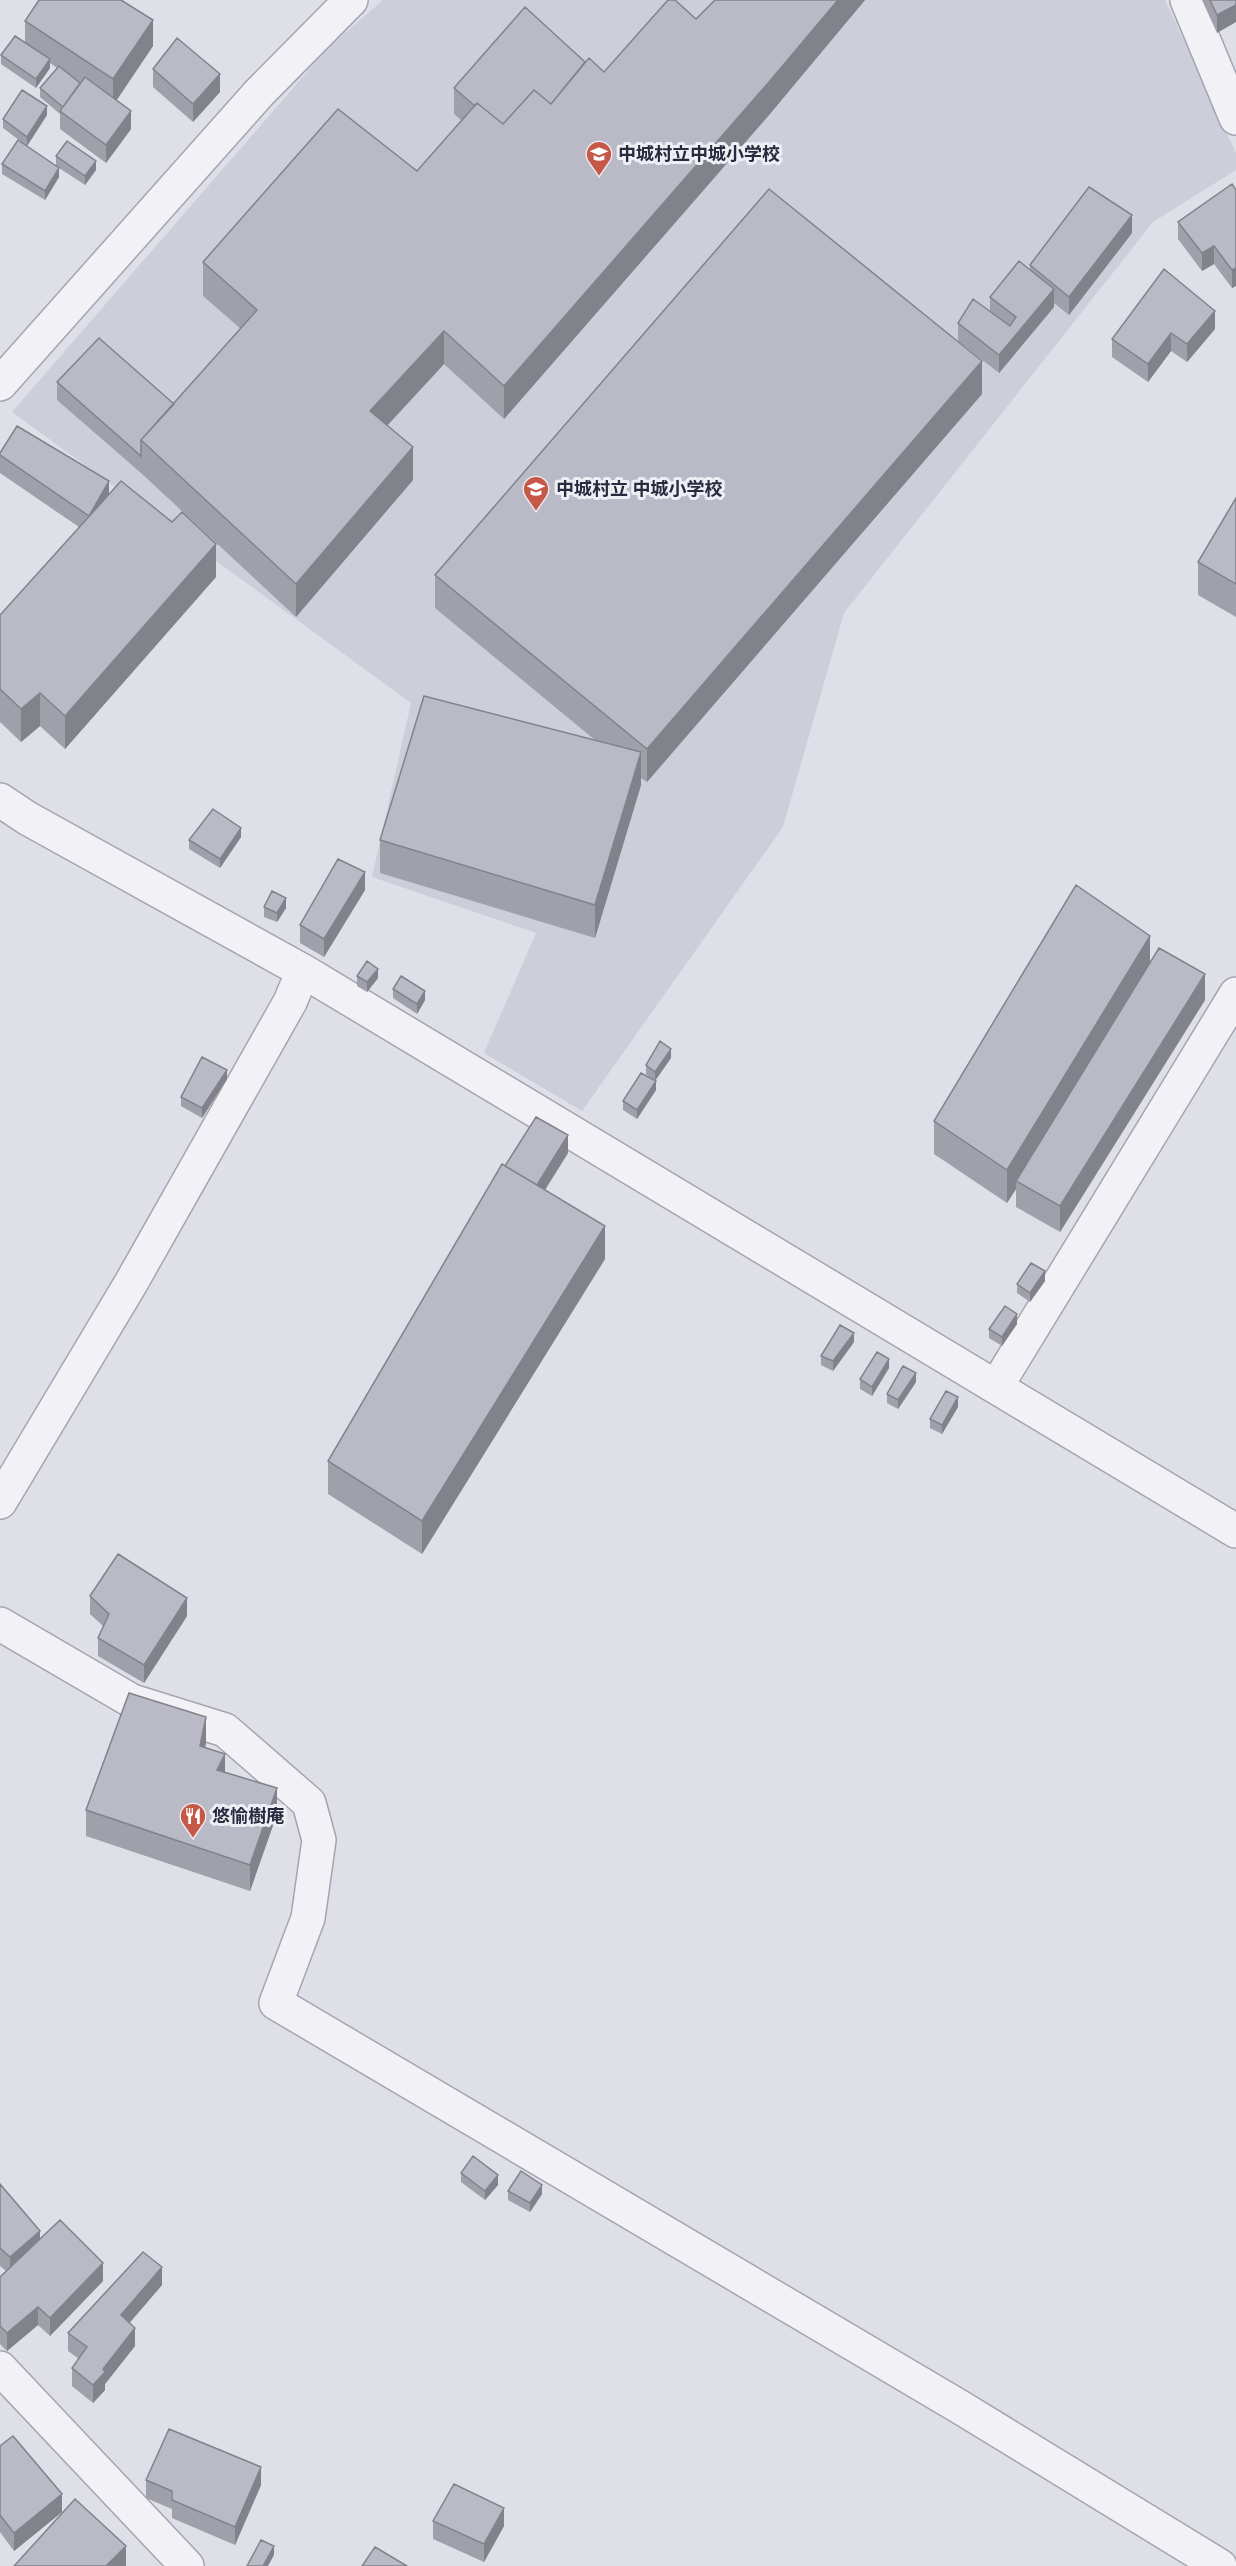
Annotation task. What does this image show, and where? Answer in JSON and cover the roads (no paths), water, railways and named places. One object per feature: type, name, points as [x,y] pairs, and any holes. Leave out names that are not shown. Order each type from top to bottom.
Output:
[{"type":"street","points":[[0,384],[259,93],[351,0]]},
{"type":"street","points":[[1187,0],[1236,118]]},
{"type":"street","points":[[0,800],[27,818],[303,971],[1236,1531]]},
{"type":"street","points":[[0,1502],[130,1283],[290,1002],[303,971]]},
{"type":"street","points":[[996,1387],[1236,994]]},
{"type":"street","points":[[0,1624],[132,1701],[225,1730],[309,1803],[319,1840],[308,1918],[276,2002],[950,2401],[1220,2566]]},
{"type":"street","points":[[0,2368],[187,2566]]},
{"type":"place","name":"中城村立中城小学校","points":[[599,177]]},
{"type":"place","name":"中城村立 中城小学校","points":[[536,512]]},
{"type":"place","name":"悠愉樹庵","points":[[193,1839]]}]
